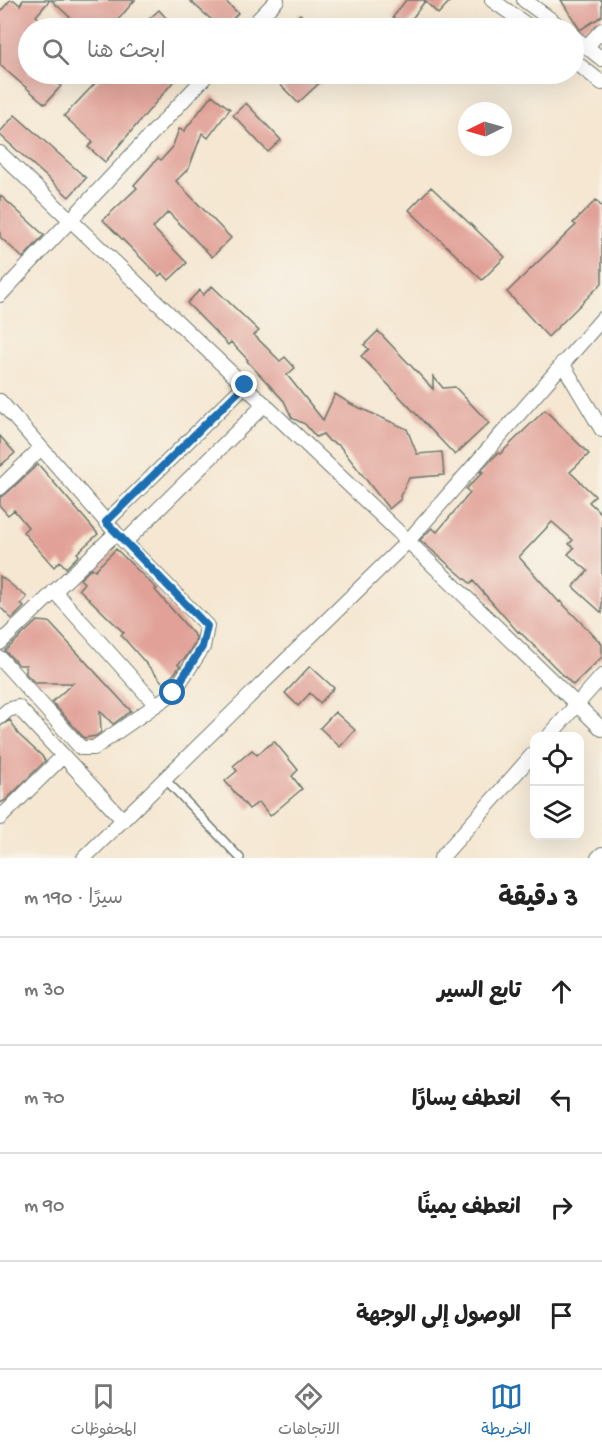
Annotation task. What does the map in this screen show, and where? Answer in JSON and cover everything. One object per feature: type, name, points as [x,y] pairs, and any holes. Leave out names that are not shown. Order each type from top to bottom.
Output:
[{"type":"street","points":[[260,18],[277,0]]},
{"type":"street","points":[[492,0],[517,18]]},
{"type":"street","points":[[524,0],[548,18]]},
{"type":"street","points":[[602,30],[586,47],[602,59]]},
{"type":"street","points":[[584,69],[602,83]]},
{"type":"street","points":[[0,295],[199,84]]},
{"type":"street","points":[[0,153],[265,404],[602,729]]},
{"type":"street","points":[[84,858],[408,541],[602,319]]},
{"type":"street","points":[[562,363],[602,430]]},
{"type":"street","points":[[106,522],[245,385]]},
{"type":"street","points":[[0,401],[106,522],[207,626],[202,647],[173,693],[94,748],[81,748],[0,658]]},
{"type":"street","points":[[0,643],[54,591],[120,537],[265,404]]},
{"type":"street","points":[[0,488],[41,448]]},
{"type":"street","points":[[54,591],[156,705]]},
{"type":"street","points":[[553,732],[602,676]]},
{"type":"street","points":[[0,717],[8,710],[18,707],[123,820]]},
{"type":"street","points":[[0,818],[63,756]]},
{"type":"street","points":[[441,858],[530,758]]},
{"type":"street","points":[[598,858],[602,854]]},
{"type":"lane","points":[[165,779],[240,858]]},
{"type":"building","points":[[10,0],[20,5],[23,0],[50,0],[36,16],[38,18],[18,18],[18,81],[0,65],[0,12]]},
{"type":"building","points":[[51,0],[135,0],[120,18],[71,18]]},
{"type":"building","points":[[189,0],[224,0],[238,13],[233,18],[210,18]]},
{"type":"building","points":[[406,0],[451,0],[438,14],[425,1],[413,18],[393,17]]},
{"type":"building","points":[[561,0],[602,0],[602,16],[584,27],[584,18],[572,18]]},
{"type":"building","points":[[159,10],[166,18],[150,18]]},
{"type":"building","points":[[22,84],[59,84],[61,86],[45,104]]},
{"type":"building","points":[[94,84],[171,84],[105,162],[88,147],[93,142],[64,116]]},
{"type":"building","points":[[280,84],[318,84],[298,103]]},
{"type":"building","points":[[212,95],[230,109],[208,138],[202,133],[189,168],[176,181],[231,238],[212,257],[168,212],[153,228],[187,263],[169,280],[162,273],[159,276],[103,220],[137,188],[134,185],[158,158],[161,160],[172,148],[179,129],[184,131]]},
{"type":"building","points":[[246,103],[281,140],[268,152],[233,115]]},
{"type":"building","points":[[15,115],[86,178],[69,197],[0,135]]},
{"type":"building","points":[[431,187],[505,257],[482,280],[409,210]]},
{"type":"building","points":[[0,195],[44,235],[23,258],[0,237]]},
{"type":"building","points":[[596,200],[602,207],[602,283],[548,337],[507,292],[576,225],[573,223]]},
{"type":"building","points":[[212,286],[259,331],[254,335],[280,361],[285,357],[295,368],[287,375],[323,420],[335,394],[351,404],[407,429],[417,454],[442,452],[444,475],[409,478],[400,496],[401,499],[389,509],[339,445],[329,441],[323,434],[316,437],[305,424],[292,418],[284,401],[248,360],[231,342],[228,345],[187,303],[200,290],[203,295]]},
{"type":"building","points":[[378,331],[433,389],[433,376],[443,388],[455,387],[489,423],[455,455],[361,356],[369,349],[364,345]]},
{"type":"building","points":[[545,410],[589,454],[570,472],[595,496],[589,502],[602,514],[602,613],[573,587],[588,571],[568,554],[574,548],[569,544],[573,540],[552,522],[519,557],[559,602],[602,644],[602,657],[573,685],[518,632],[473,581],[471,584],[420,540],[432,528],[437,532],[470,493],[466,489],[483,472],[480,472]]},
{"type":"building","points":[[0,436],[15,453],[0,466]]},
{"type":"building","points":[[38,464],[98,534],[77,553],[79,555],[66,568],[60,561],[54,567],[23,532],[28,527],[14,510],[8,515],[0,506],[0,497]]},
{"type":"building","points":[[116,549],[157,589],[155,590],[196,637],[186,657],[178,664],[180,666],[164,684],[121,635],[124,633],[79,589],[84,583],[80,579],[92,568],[95,570]]},
{"type":"building","points":[[0,576],[27,597],[21,604],[24,607],[12,619],[0,607]]},
{"type":"building","points":[[37,621],[49,622],[131,711],[113,724],[100,711],[101,732],[96,736],[84,738],[52,702],[73,683],[35,683],[26,674],[26,665],[19,665],[5,651]]},
{"type":"building","points":[[310,666],[334,688],[320,703],[310,693],[298,706],[285,693]]},
{"type":"building","points":[[335,712],[355,730],[340,747],[320,728]]},
{"type":"building","points":[[10,720],[18,734],[45,761],[6,800],[0,803],[0,726]]},
{"type":"building","points":[[274,741],[298,770],[292,776],[302,789],[270,816],[259,802],[249,809],[225,781],[237,771],[233,766],[252,750],[257,755]]},
{"type":"route","points":[[173,693],[202,647],[207,626],[106,522],[245,385]]}]
